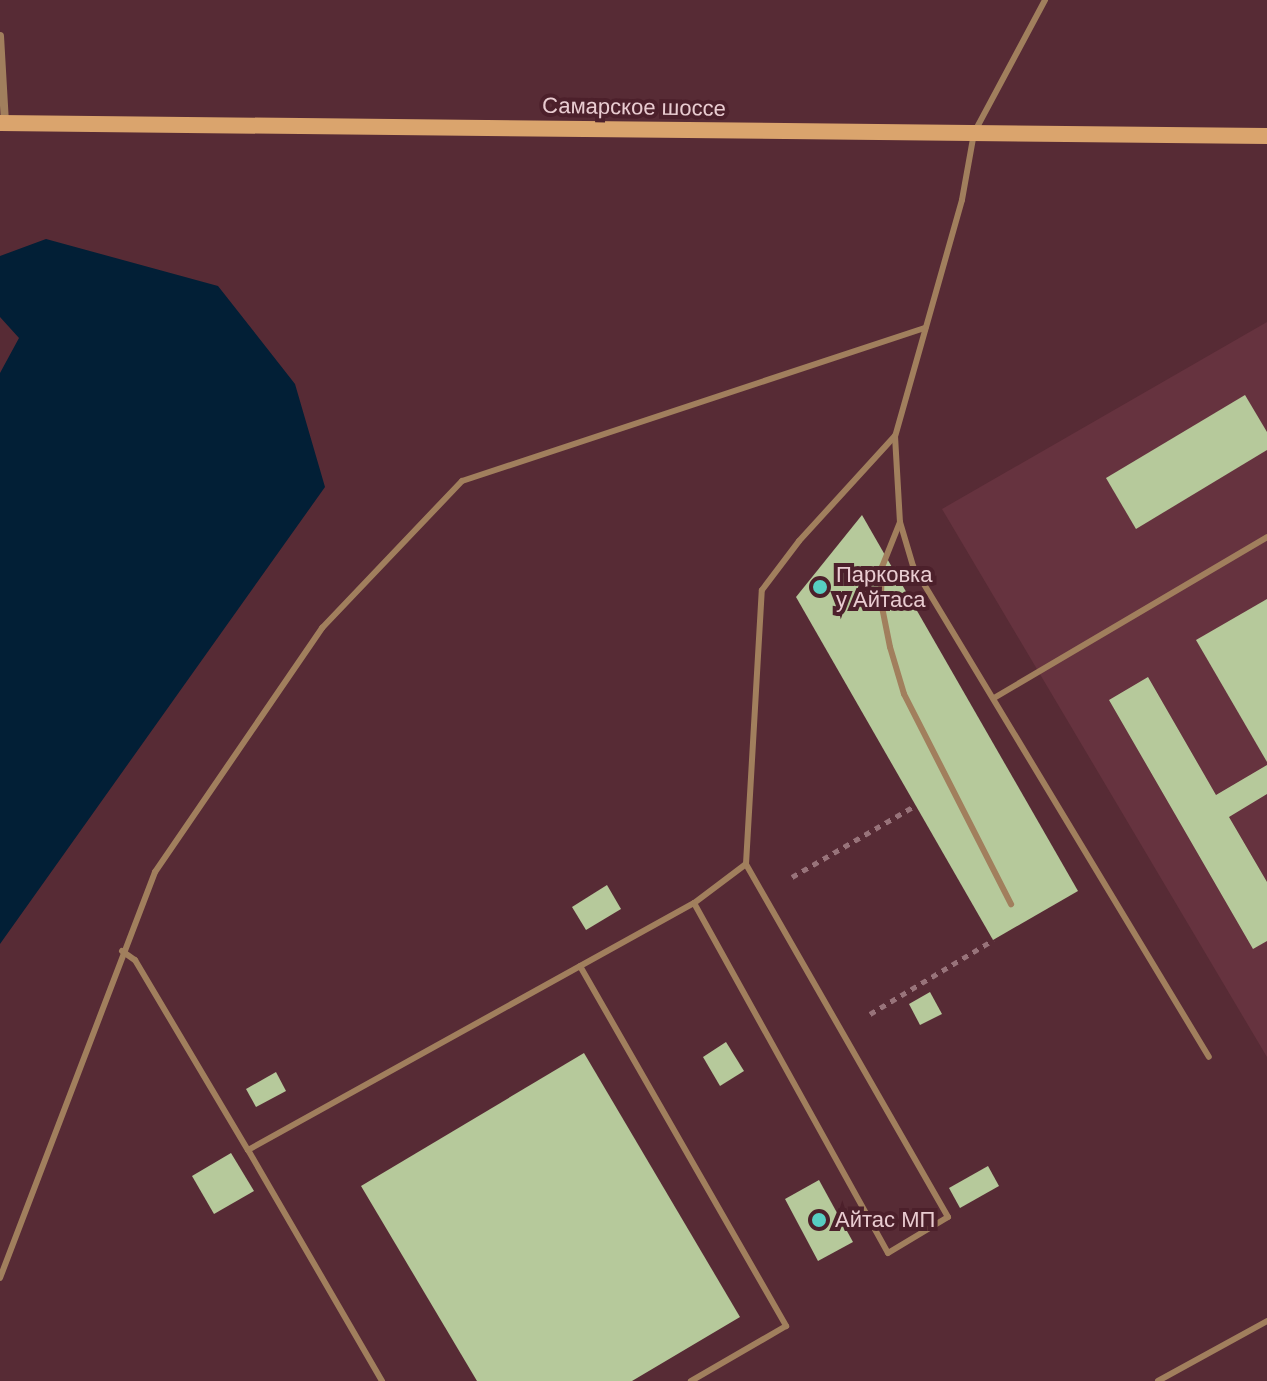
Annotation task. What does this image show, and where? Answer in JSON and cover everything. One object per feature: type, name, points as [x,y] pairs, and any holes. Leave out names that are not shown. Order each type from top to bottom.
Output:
[{"type":"street","points":[[0,36],[3,123]]},
{"type":"street","name":"Самарское шоссе","points":[[3,123],[1267,136]]},
{"type":"lane","points":[[1045,0],[974,133],[962,200],[895,436],[900,522],[913,566],[1209,1057]]},
{"type":"lane","points":[[0,1278],[122,951],[155,872],[313,639],[462,481],[925,328]]},
{"type":"lane","points":[[694,903],[888,1253],[948,1217],[746,864],[762,590],[799,541],[895,436]]},
{"type":"lane","points":[[900,522],[882,567],[881,602],[890,647],[904,694],[1011,904]]},
{"type":"lane","points":[[994,698],[1267,537]]},
{"type":"lane","points":[[248,1150],[694,903],[746,864]]},
{"type":"lane","points":[[122,951],[135,960],[382,1381]]},
{"type":"lane","points":[[580,966],[786,1326],[691,1381]]},
{"type":"lane","points":[[1158,1381],[1267,1321]]},
{"type":"path","points":[[792,877],[916,805]]},
{"type":"path","points":[[870,1014],[993,940]]},
{"type":"shaded area","points":[[1267,322],[1267,1057],[942,509]]},
{"type":"water","points":[[46,239],[218,286],[295,384],[325,487],[0,944],[0,373],[19,338],[0,317],[0,256]]},
{"type":"building","points":[[1245,395],[1267,432],[1267,450],[1136,529],[1106,478]]},
{"type":"building","points":[[862,515],[1078,891],[993,940],[796,597]]},
{"type":"building","points":[[1267,599],[1267,762],[1196,640]]},
{"type":"building","points":[[1148,677],[1216,795],[1267,765],[1267,794],[1229,817],[1267,882],[1267,941],[1253,949],[1109,700]]},
{"type":"building","points":[[607,885],[621,909],[586,930],[572,907]]},
{"type":"building","points":[[930,992],[942,1014],[920,1025],[909,1004]]},
{"type":"building","points":[[726,1042],[744,1071],[720,1086],[703,1057]]},
{"type":"building","points":[[584,1053],[740,1317],[632,1381],[477,1381],[361,1186]]},
{"type":"building","points":[[276,1072],[286,1091],[256,1107],[246,1089]]},
{"type":"building","points":[[231,1153],[254,1191],[214,1214],[192,1176]]},
{"type":"building","points":[[988,1166],[999,1186],[960,1208],[949,1188]]},
{"type":"building","name":"Айтас МП","points":[[819,1180],[853,1242],[818,1261],[785,1199]]},
{"type":"place","name":"Парковка у Айтаса","points":[[820,587]]},
{"type":"place","name":"Айтас МП","points":[[819,1220]]}]
